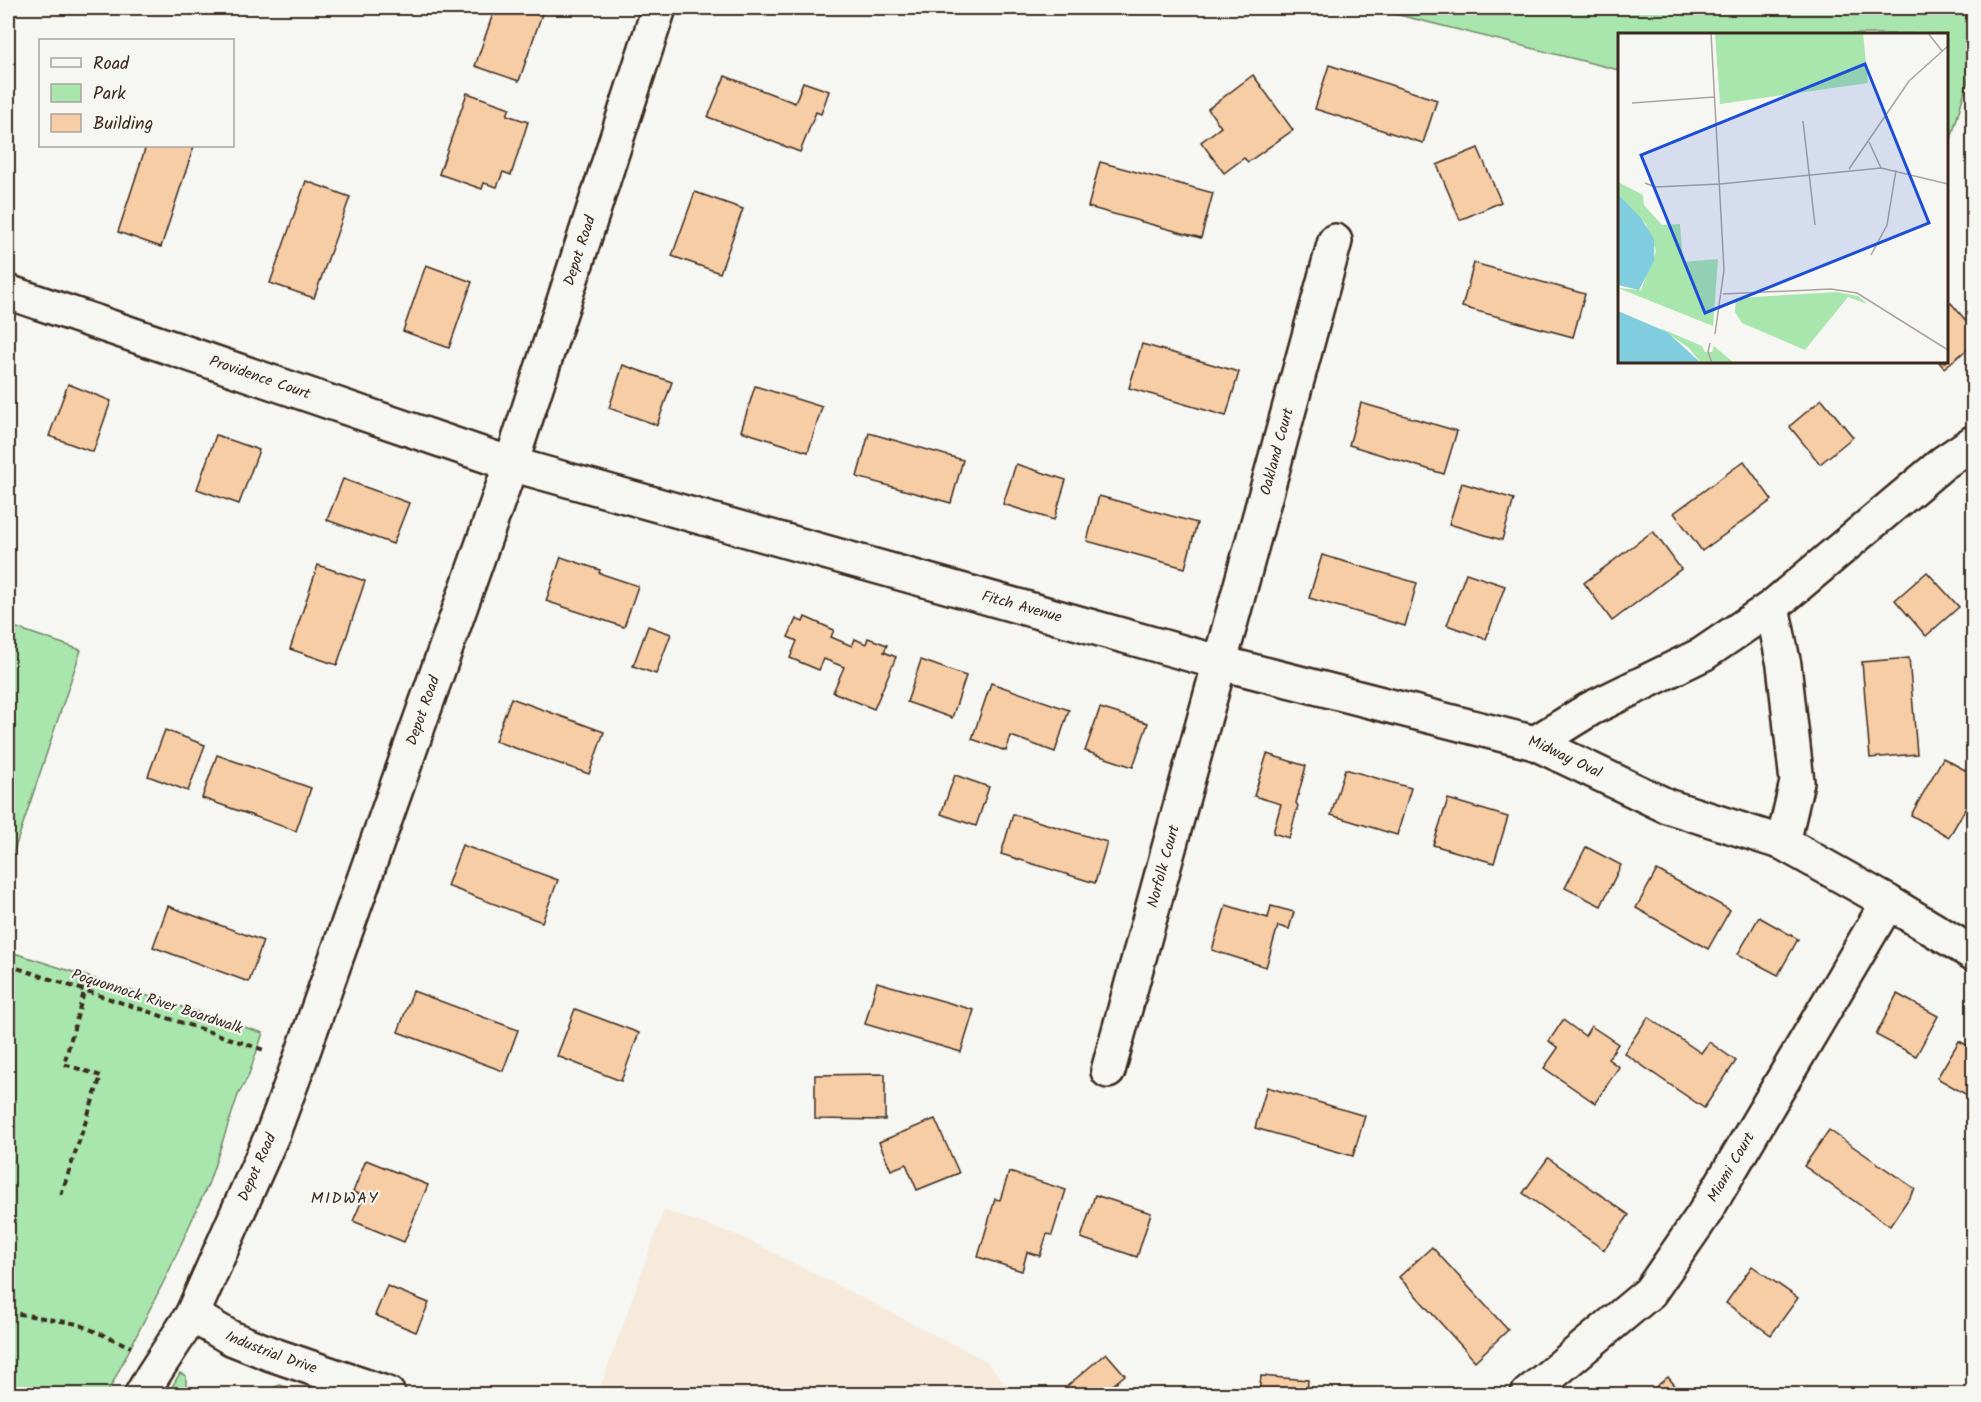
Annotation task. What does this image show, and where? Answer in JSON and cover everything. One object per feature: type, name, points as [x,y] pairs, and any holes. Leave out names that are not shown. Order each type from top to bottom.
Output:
[{"type":"street","name":"Depot Road","points":[[142,1395],[192,1315],[273,1133],[511,464],[659,8]]},
{"type":"street","name":"Oakland Court","points":[[1221,663],[1335,241]]},
{"type":"street","name":"Providence Court","points":[[8,292],[511,464]]},
{"type":"street","name":"Midway Oval","points":[[1535,744],[1590,709],[1703,654],[1772,607],[1943,463],[1974,442]]},
{"type":"street","name":"Fitch Avenue","points":[[511,464],[1221,663],[1535,744]]},
{"type":"street","points":[[1772,607],[1784,665],[1797,782],[1783,843]]},
{"type":"street","name":"Norfolk Court","points":[[1108,1071],[1221,663]]},
{"type":"street","name":"Midway Oval","points":[[1535,744],[1667,806],[1783,843],[1974,954]]},
{"type":"street","name":"Miami Court","points":[[1527,1395],[1650,1292],[1704,1214],[1888,902]]},
{"type":"street","name":"Industrial Drive","points":[[192,1315],[241,1342],[388,1395]]},
{"type":"path","name":"Poquonnock River Boardwalk","points":[[8,965],[84,992],[237,1040],[299,1063]]},
{"type":"path","points":[[62,1195],[101,1076],[64,1064],[84,992]]},
{"type":"path","points":[[8,1312],[78,1324],[121,1341],[161,1362]]},
{"type":"shaded area","points":[[664,1210],[742,1237],[986,1361],[1014,1394],[598,1394]]},
{"type":"green space","points":[[1371,8],[1973,8],[1973,62],[1948,150],[1948,33],[1618,33],[1618,70]]},
{"type":"green space","points":[[8,625],[81,650],[8,869]]},
{"type":"green space","points":[[8,951],[263,1033],[248,1077],[238,1095],[209,1182],[168,1273],[107,1394],[8,1394]]},
{"type":"green space","points":[[180,1373],[186,1376],[183,1394],[168,1394]]},
{"type":"green space","points":[[280,1385],[307,1394],[260,1394]]},
{"type":"building","points":[[495,8],[544,8],[519,81],[475,66]]},
{"type":"building","points":[[1329,65],[1437,100],[1423,143],[1315,109]]},
{"type":"building","points":[[1253,75],[1293,130],[1248,162],[1244,158],[1224,173],[1201,142],[1221,127],[1208,109]]},
{"type":"building","points":[[725,76],[795,103],[803,82],[829,91],[821,114],[816,112],[800,152],[708,117]]},
{"type":"building","points":[[467,93],[510,108],[507,115],[528,122],[511,175],[503,172],[497,187],[484,183],[482,189],[439,174]]},
{"type":"building","points":[[146,147],[194,147],[161,247],[118,232]]},
{"type":"building","points":[[1478,148],[1501,202],[1460,220],[1437,165]]},
{"type":"building","points":[[1100,162],[1213,193],[1201,238],[1088,207]]},
{"type":"building","points":[[306,181],[350,197],[314,298],[270,283]]},
{"type":"building","points":[[695,192],[743,209],[720,273],[672,256]]},
{"type":"building","points":[[1474,263],[1585,294],[1573,337],[1462,307]]},
{"type":"building","points":[[426,265],[472,282],[449,348],[403,331]]},
{"type":"building","points":[[1951,303],[1974,330],[1974,344],[1944,368],[1940,363],[1948,363],[1948,305]]},
{"type":"building","points":[[1142,344],[1239,372],[1226,416],[1129,388]]},
{"type":"building","points":[[623,365],[672,382],[657,425],[609,408]]},
{"type":"building","points":[[68,384],[111,401],[93,452],[49,436]]},
{"type":"building","points":[[755,386],[822,407],[808,452],[741,431]]},
{"type":"building","points":[[1822,399],[1853,437],[1820,464],[1790,427]]},
{"type":"building","points":[[1361,403],[1457,431],[1444,474],[1349,445]]},
{"type":"building","points":[[869,433],[963,460],[951,503],[857,477]]},
{"type":"building","points":[[216,435],[259,450],[239,504],[197,489]]},
{"type":"building","points":[[1744,461],[1772,500],[1702,551],[1674,513]]},
{"type":"building","points":[[1016,464],[1066,480],[1054,520],[1003,504]]},
{"type":"building","points":[[343,479],[409,503],[393,544],[327,520]]},
{"type":"building","points":[[1462,483],[1514,499],[1502,540],[1449,524]]},
{"type":"building","points":[[1099,496],[1197,523],[1185,568],[1087,541]]},
{"type":"building","points":[[1653,531],[1681,569],[1612,621],[1584,583]]},
{"type":"building","points":[[1322,555],[1417,583],[1405,626],[1309,598]]},
{"type":"building","points":[[561,557],[638,586],[624,627],[546,601]]},
{"type":"building","points":[[318,565],[365,581],[337,665],[290,649]]},
{"type":"building","points":[[1927,572],[1959,607],[1926,636],[1895,600]]},
{"type":"building","points":[[1466,573],[1505,586],[1486,639],[1447,625]]},
{"type":"building","points":[[805,617],[834,630],[831,637],[852,646],[855,639],[866,644],[868,638],[887,645],[884,652],[896,657],[874,709],[833,692],[844,667],[824,659],[819,670],[790,658],[797,641],[788,637],[796,619],[803,622]]},
{"type":"building","points":[[648,626],[671,634],[656,674],[633,666]]},
{"type":"building","points":[[1909,658],[1917,754],[1870,758],[1862,662]]},
{"type":"building","points":[[921,660],[966,676],[952,718],[907,702]]},
{"type":"building","points":[[991,683],[1069,710],[1055,752],[1011,736],[1006,751],[972,739]]},
{"type":"building","points":[[511,698],[604,732],[589,774],[495,741]]},
{"type":"building","points":[[1100,708],[1148,723],[1133,767],[1085,751]]},
{"type":"building","points":[[165,730],[205,745],[188,791],[148,776]]},
{"type":"building","points":[[1267,754],[1306,766],[1289,838],[1273,833],[1281,804],[1254,796]]},
{"type":"building","points":[[217,755],[311,788],[296,831],[202,798]]},
{"type":"building","points":[[1943,758],[1974,775],[1974,794],[1949,837],[1911,815]]},
{"type":"building","points":[[1345,769],[1411,788],[1397,835],[1331,815]]},
{"type":"building","points":[[955,775],[989,787],[976,826],[941,814]]},
{"type":"building","points":[[1448,799],[1508,817],[1494,863],[1433,845]]},
{"type":"building","points":[[1013,814],[1107,842],[1095,883],[1001,854]]},
{"type":"building","points":[[462,845],[558,880],[542,922],[447,886]]},
{"type":"building","points":[[1586,847],[1621,865],[1601,906],[1565,888]]},
{"type":"building","points":[[1657,870],[1730,910],[1708,949],[1636,908]]},
{"type":"building","points":[[1226,905],[1268,918],[1271,906],[1294,912],[1289,929],[1278,926],[1266,967],[1212,950]]},
{"type":"building","points":[[168,906],[263,941],[249,982],[153,947]]},
{"type":"building","points":[[1759,917],[1798,939],[1778,975],[1738,954]]},
{"type":"building","points":[[877,982],[974,1010],[961,1052],[865,1024]]},
{"type":"building","points":[[413,991],[518,1030],[503,1071],[398,1032]]},
{"type":"building","points":[[1897,994],[1938,1016],[1916,1056],[1876,1035]]},
{"type":"building","points":[[575,1009],[639,1033],[621,1081],[557,1056]]},
{"type":"building","points":[[1648,1017],[1701,1053],[1709,1042],[1736,1061],[1704,1108],[1624,1053]]},
{"type":"building","points":[[1563,1020],[1585,1036],[1591,1026],[1618,1044],[1608,1059],[1619,1067],[1595,1103],[1544,1068],[1558,1048],[1549,1041]]},
{"type":"building","points":[[1959,1041],[1974,1049],[1974,1099],[1937,1078]]},
{"type":"building","points":[[885,1074],[885,1120],[815,1119],[815,1075]]},
{"type":"building","points":[[1267,1087],[1365,1116],[1353,1156],[1255,1128]]},
{"type":"building","points":[[935,1119],[959,1173],[917,1190],[906,1164],[891,1170],[879,1142]]},
{"type":"building","points":[[1829,1130],[1915,1189],[1890,1226],[1804,1166]]},
{"type":"building","points":[[1548,1158],[1629,1215],[1604,1250],[1523,1193]]},
{"type":"building","points":[[366,1160],[428,1185],[404,1242],[353,1221],[364,1196],[353,1192]]},
{"type":"building","points":[[1009,1172],[1066,1190],[1052,1235],[1047,1234],[1040,1256],[1027,1252],[1022,1271],[978,1257],[995,1199],[1000,1200]]},
{"type":"building","points":[[1095,1195],[1151,1213],[1137,1257],[1081,1238]]},
{"type":"building","points":[[1432,1247],[1508,1330],[1475,1361],[1399,1277]]},
{"type":"building","points":[[1752,1266],[1798,1298],[1771,1335],[1726,1303]]},
{"type":"building","points":[[387,1286],[429,1303],[416,1332],[375,1315]]},
{"type":"building","points":[[1106,1353],[1125,1375],[1102,1394],[1059,1393]]},
{"type":"building","points":[[1261,1376],[1308,1380],[1307,1394],[1259,1394]]},
{"type":"building","points":[[1668,1377],[1682,1394],[1647,1394]]},
{"type":"building","points":[[1119,1387],[1141,1394],[1116,1394]]},
{"type":"district","name":"MIDWAY","points":[[345,1198]]}]
